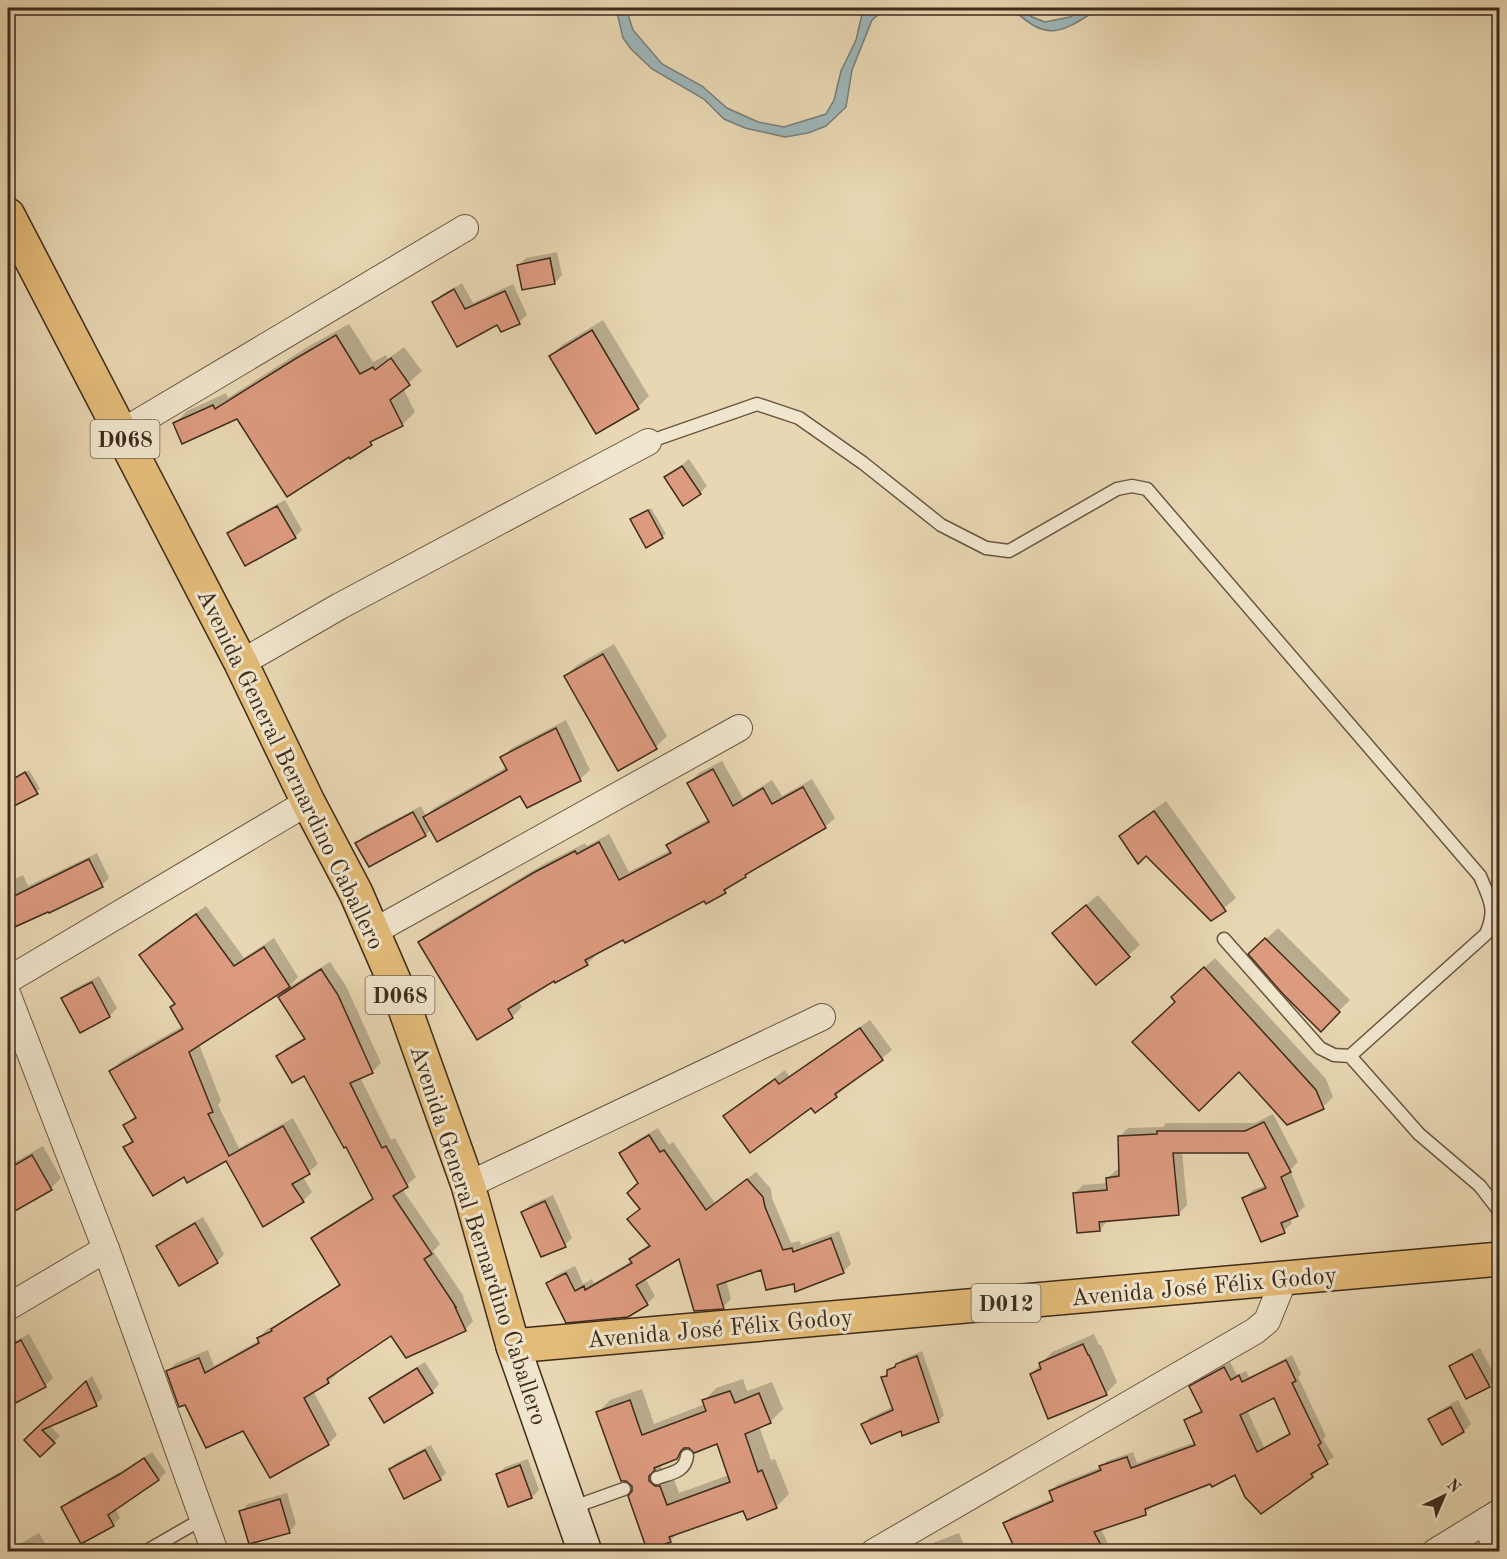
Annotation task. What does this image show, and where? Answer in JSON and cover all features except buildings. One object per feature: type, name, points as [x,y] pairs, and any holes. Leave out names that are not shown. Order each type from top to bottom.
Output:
[{"type":"main road","name":"Avenida General Bernardino Caballero","points":[[8,215],[241,663],[308,802],[356,893],[399,992],[468,1185],[513,1346],[585,1551]]},
{"type":"main road","name":"Avenida José Félix Godoy","points":[[513,1346],[1500,1259]]},
{"type":"street","points":[[122,432],[465,228]]},
{"type":"street","points":[[241,663],[340,606],[648,442]]},
{"type":"street","points":[[373,932],[739,728]]},
{"type":"street","points":[[8,980],[308,802]]},
{"type":"street","points":[[8,996],[106,1249],[215,1551]]},
{"type":"street","points":[[468,1185],[822,1017]]},
{"type":"street","points":[[8,1307],[106,1249]]},
{"type":"street","points":[[874,1551],[899,1546],[1255,1331],[1267,1321],[1284,1279]]},
{"type":"street","points":[[1435,1551],[1493,1516],[1496,1551]]},
{"type":"lane","points":[[648,442],[757,404],[799,418],[863,463],[941,525],[986,548],[1009,551],[1118,489],[1132,486],[1147,489],[1480,876],[1492,906],[1492,920],[1486,934],[1350,1056],[1334,1056],[1320,1048],[1224,939]]},
{"type":"lane","points":[[1350,1056],[1419,1134],[1479,1186],[1500,1212]]},
{"type":"lane","points":[[657,1478],[682,1469],[687,1456]]},
{"type":"lane","points":[[570,1508],[624,1490]]},
{"type":"lane","points":[[145,1551],[204,1518]]},
{"type":"water","points":[[616,8],[626,8],[633,30],[662,64],[702,86],[727,108],[758,122],[784,127],[826,114],[834,100],[841,71],[856,40],[862,14],[866,8],[886,8],[872,20],[852,70],[846,107],[826,126],[808,133],[785,137],[745,128],[724,119],[704,99],[652,69],[623,38]]},
{"type":"water","points":[[1012,8],[1020,8],[1032,17],[1045,22],[1070,17],[1086,8],[1100,8],[1065,28],[1046,30],[1036,27]]}]
